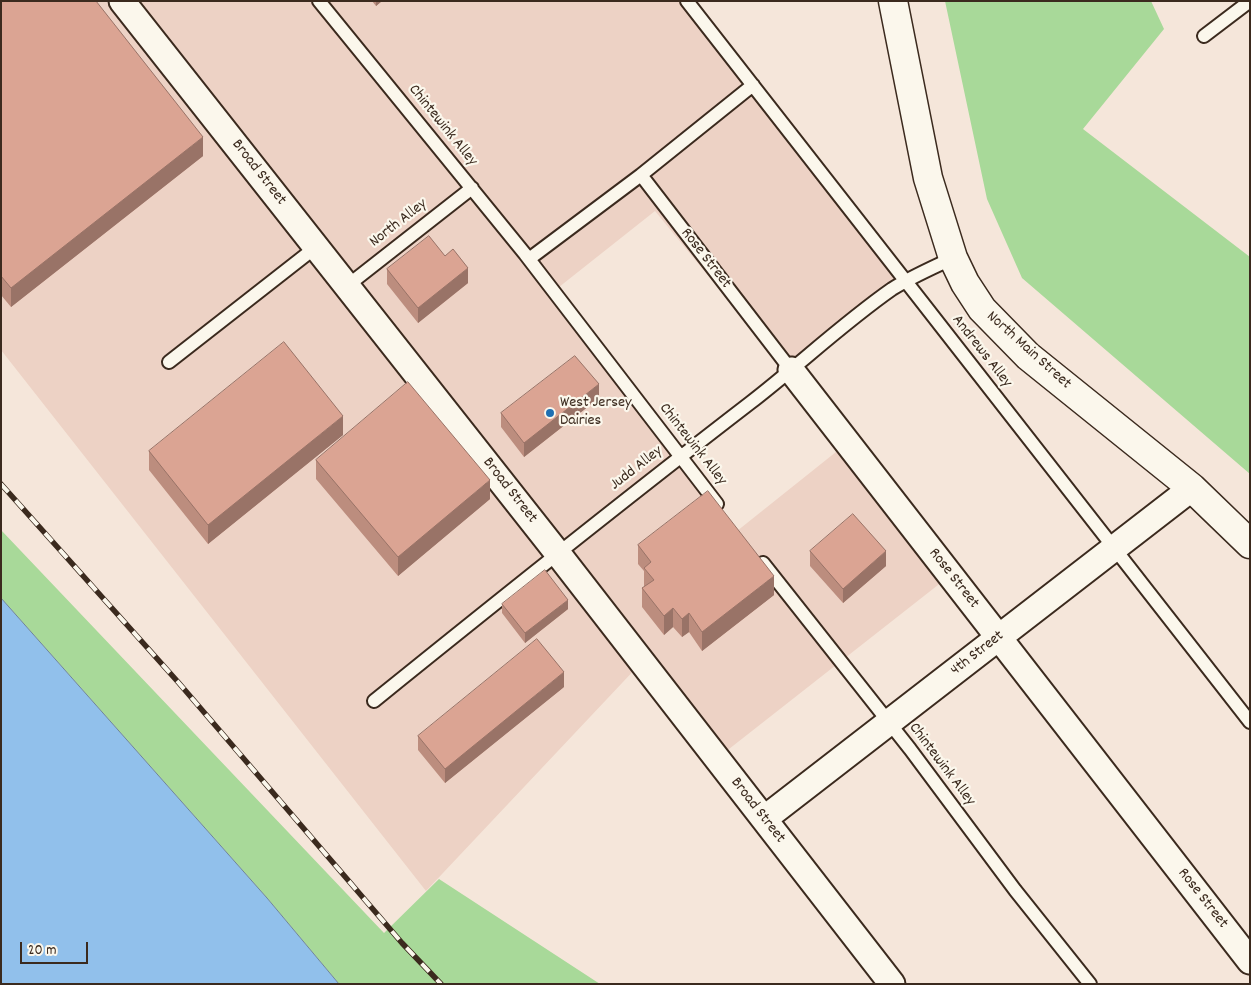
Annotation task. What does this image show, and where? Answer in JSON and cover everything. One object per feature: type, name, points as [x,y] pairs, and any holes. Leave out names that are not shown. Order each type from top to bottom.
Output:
[{"type":"street","name":"Broad Street","points":[[122,1],[559,555],[892,984]]},
{"type":"street","name":"North Main Street","points":[[894,1],[928,178],[952,258],[982,309],[1028,356],[1192,488],[1250,544]]},
{"type":"street","name":"Rose Street","points":[[791,370],[1250,960]]},
{"type":"street","name":"4th Street","points":[[764,820],[1192,488]]},
{"type":"lane","name":"Chintewink Alley","points":[[319,1],[472,188],[723,512]]},
{"type":"lane","name":"Andrews Alley","points":[[687,1],[1250,722]]},
{"type":"lane","points":[[1204,36],[1250,2]]},
{"type":"lane","points":[[528,259],[641,175],[753,85]]},
{"type":"lane","name":"Rose Street","points":[[641,175],[791,370]]},
{"type":"lane","name":"North Alley","points":[[346,286],[472,188]]},
{"type":"lane","points":[[169,362],[316,247]]},
{"type":"lane","name":"Judd Alley","points":[[374,701],[504,596],[559,555],[622,501],[791,370],[821,342],[905,281],[952,258]]},
{"type":"lane","name":"Chintewink Alley","points":[[754,551],[1090,984]]},
{"type":"shaded area","points":[[1,1],[684,1],[905,280],[788,373],[655,211],[554,291],[737,531],[851,440],[952,574],[715,760],[639,665],[426,891],[1,350]]},
{"type":"green space","points":[[945,1],[1151,1],[1164,29],[1083,129],[1250,257],[1250,474],[1022,278],[987,199]]},
{"type":"green space","points":[[1,530],[384,933],[439,879],[600,984],[339,984],[267,898],[1,598]]},
{"type":"water","points":[[1,598],[267,898],[339,984],[1,984]]},
{"type":"building","points":[[1,1],[96,1],[203,137],[11,288],[1,276]]},
{"type":"building","points":[[429,236],[445,256],[453,249],[468,268],[418,308],[387,269]]},
{"type":"building","points":[[284,342],[343,416],[208,525],[149,451]]},
{"type":"building","name":"West Jersey Dairies","points":[[575,356],[599,384],[524,443],[501,413]]},
{"type":"building","points":[[408,382],[490,480],[398,557],[316,460]]},
{"type":"building","points":[[708,491],[774,576],[702,632],[689,613],[682,619],[673,608],[664,616],[642,588],[654,580],[644,568],[651,562],[638,545]]},
{"type":"building","points":[[853,514],[886,551],[843,589],[810,551]]},
{"type":"building","points":[[545,570],[568,600],[525,633],[502,604]]},
{"type":"building","points":[[537,639],[564,672],[445,769],[418,736]]},
{"type":"railway","points":[[1,484],[178,682],[402,943],[441,984]]},
{"type":"place","name":"West Jersey Dairies","points":[[550,413]]}]
